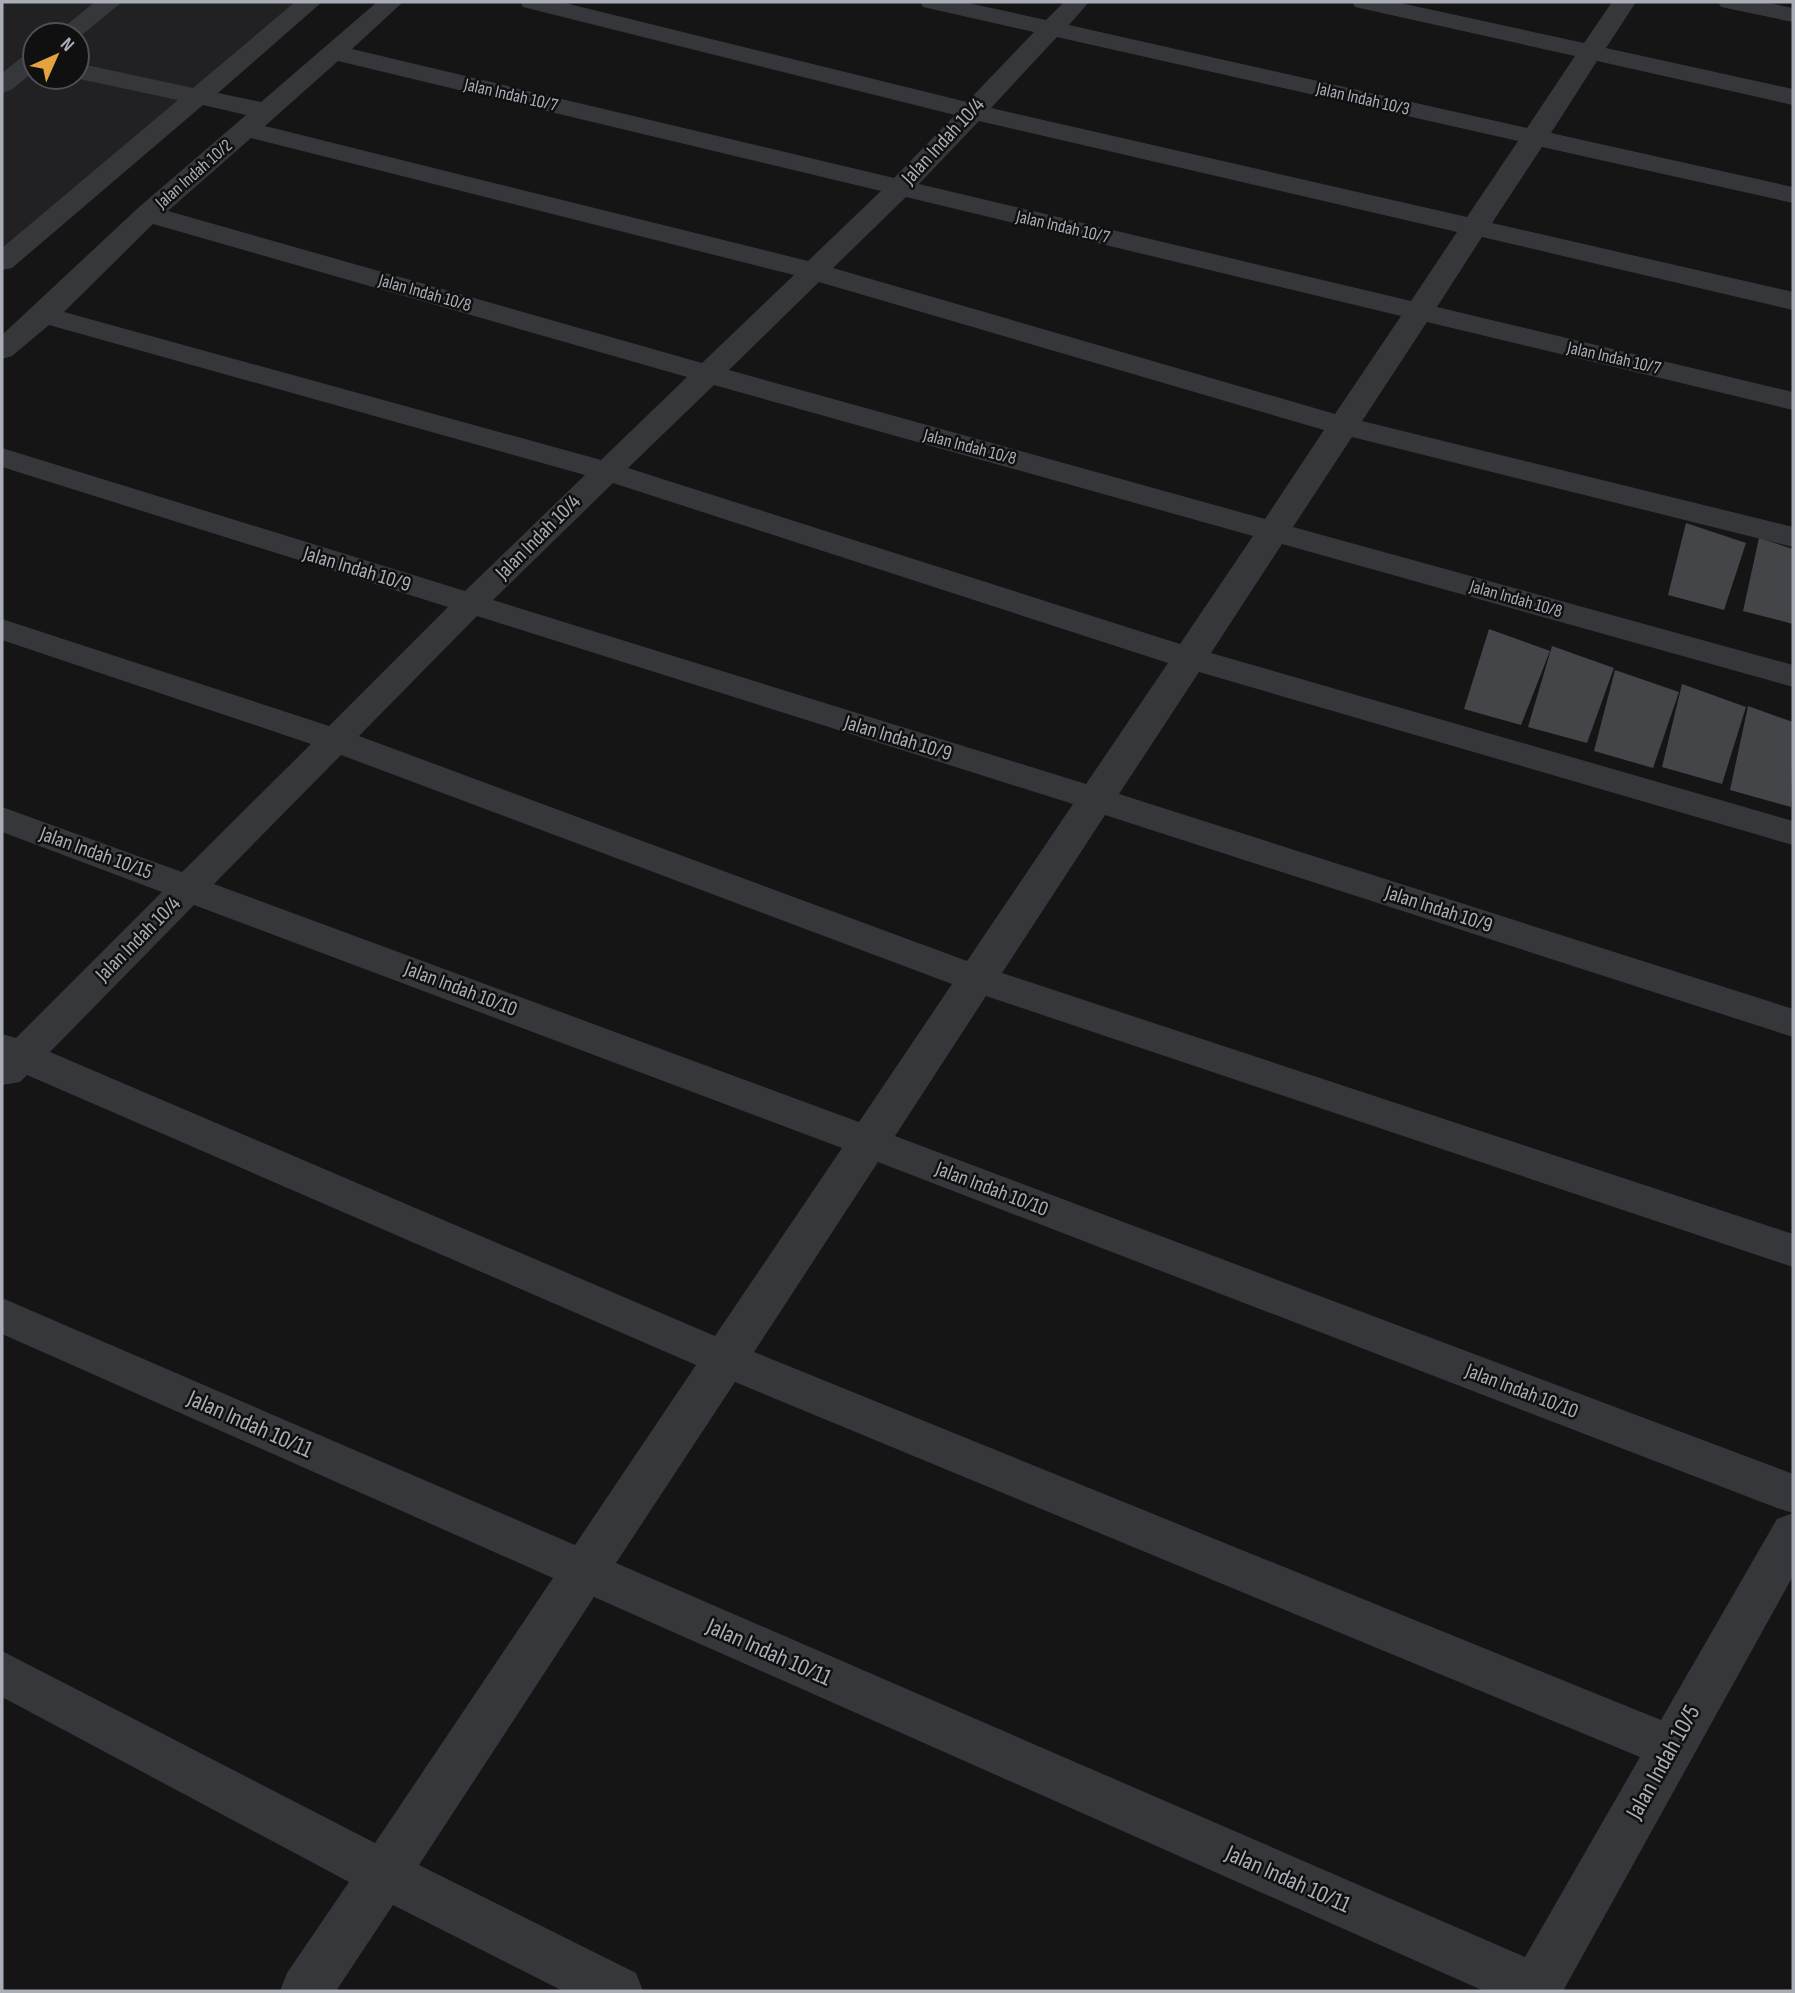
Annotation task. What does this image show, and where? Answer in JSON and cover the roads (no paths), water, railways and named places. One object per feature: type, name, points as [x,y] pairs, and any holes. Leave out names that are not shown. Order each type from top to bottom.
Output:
[{"type":"street","points":[[85,21],[110,2]]},
{"type":"street","points":[[2,262],[310,2]]},
{"type":"street","name":"Jalan Indah 10/2","points":[[2,350],[44,315],[148,214],[391,2]]},
{"type":"street","points":[[532,2],[971,111],[1793,300]]},
{"type":"street","name":"Jalan Indah 10/3","points":[[932,2],[1793,195]]},
{"type":"street","name":"Jalan Indah 10/4","points":[[8,1060],[189,887],[470,604],[705,373],[900,188],[1049,28],[1077,2]]},
{"type":"street","points":[[1364,2],[1793,97]]},
{"type":"street","points":[[306,1991],[1624,2]]},
{"type":"street","points":[[1730,2],[1793,15]]},
{"type":"street","name":"Jalan Indah 10/7","points":[[332,52],[1793,401]]},
{"type":"street","points":[[2,56],[21,59]]},
{"type":"street","points":[[2,85],[21,71]]},
{"type":"street","points":[[91,74],[197,95],[256,120],[813,271],[1344,426],[1793,537]]},
{"type":"street","name":"Jalan Indah 10/8","points":[[148,214],[705,373],[1793,677]]},
{"type":"street","points":[[44,315],[606,471],[1189,659],[1793,833]]},
{"type":"street","name":"Jalan Indah 10/9","points":[[2,457],[1096,799],[1793,1023]]},
{"type":"street","points":[[2,629],[335,740],[977,979],[1793,1251]]},
{"type":"street","name":"Jalan Indah 10/15","points":[[2,818],[189,887]]},
{"type":"street","name":"Jalan Indah 10/10","points":[[189,887],[869,1142],[1793,1494]]},
{"type":"street","points":[[8,1060],[725,1359],[1671,1747]]},
{"type":"street","name":"Jalan Indah 10/11","points":[[2,1315],[1535,1990]]},
{"type":"street","name":"Jalan Indah 10/5","points":[[1535,1990],[1793,1533]]},
{"type":"street","points":[[2,1673],[384,1874],[617,1991]]}]
